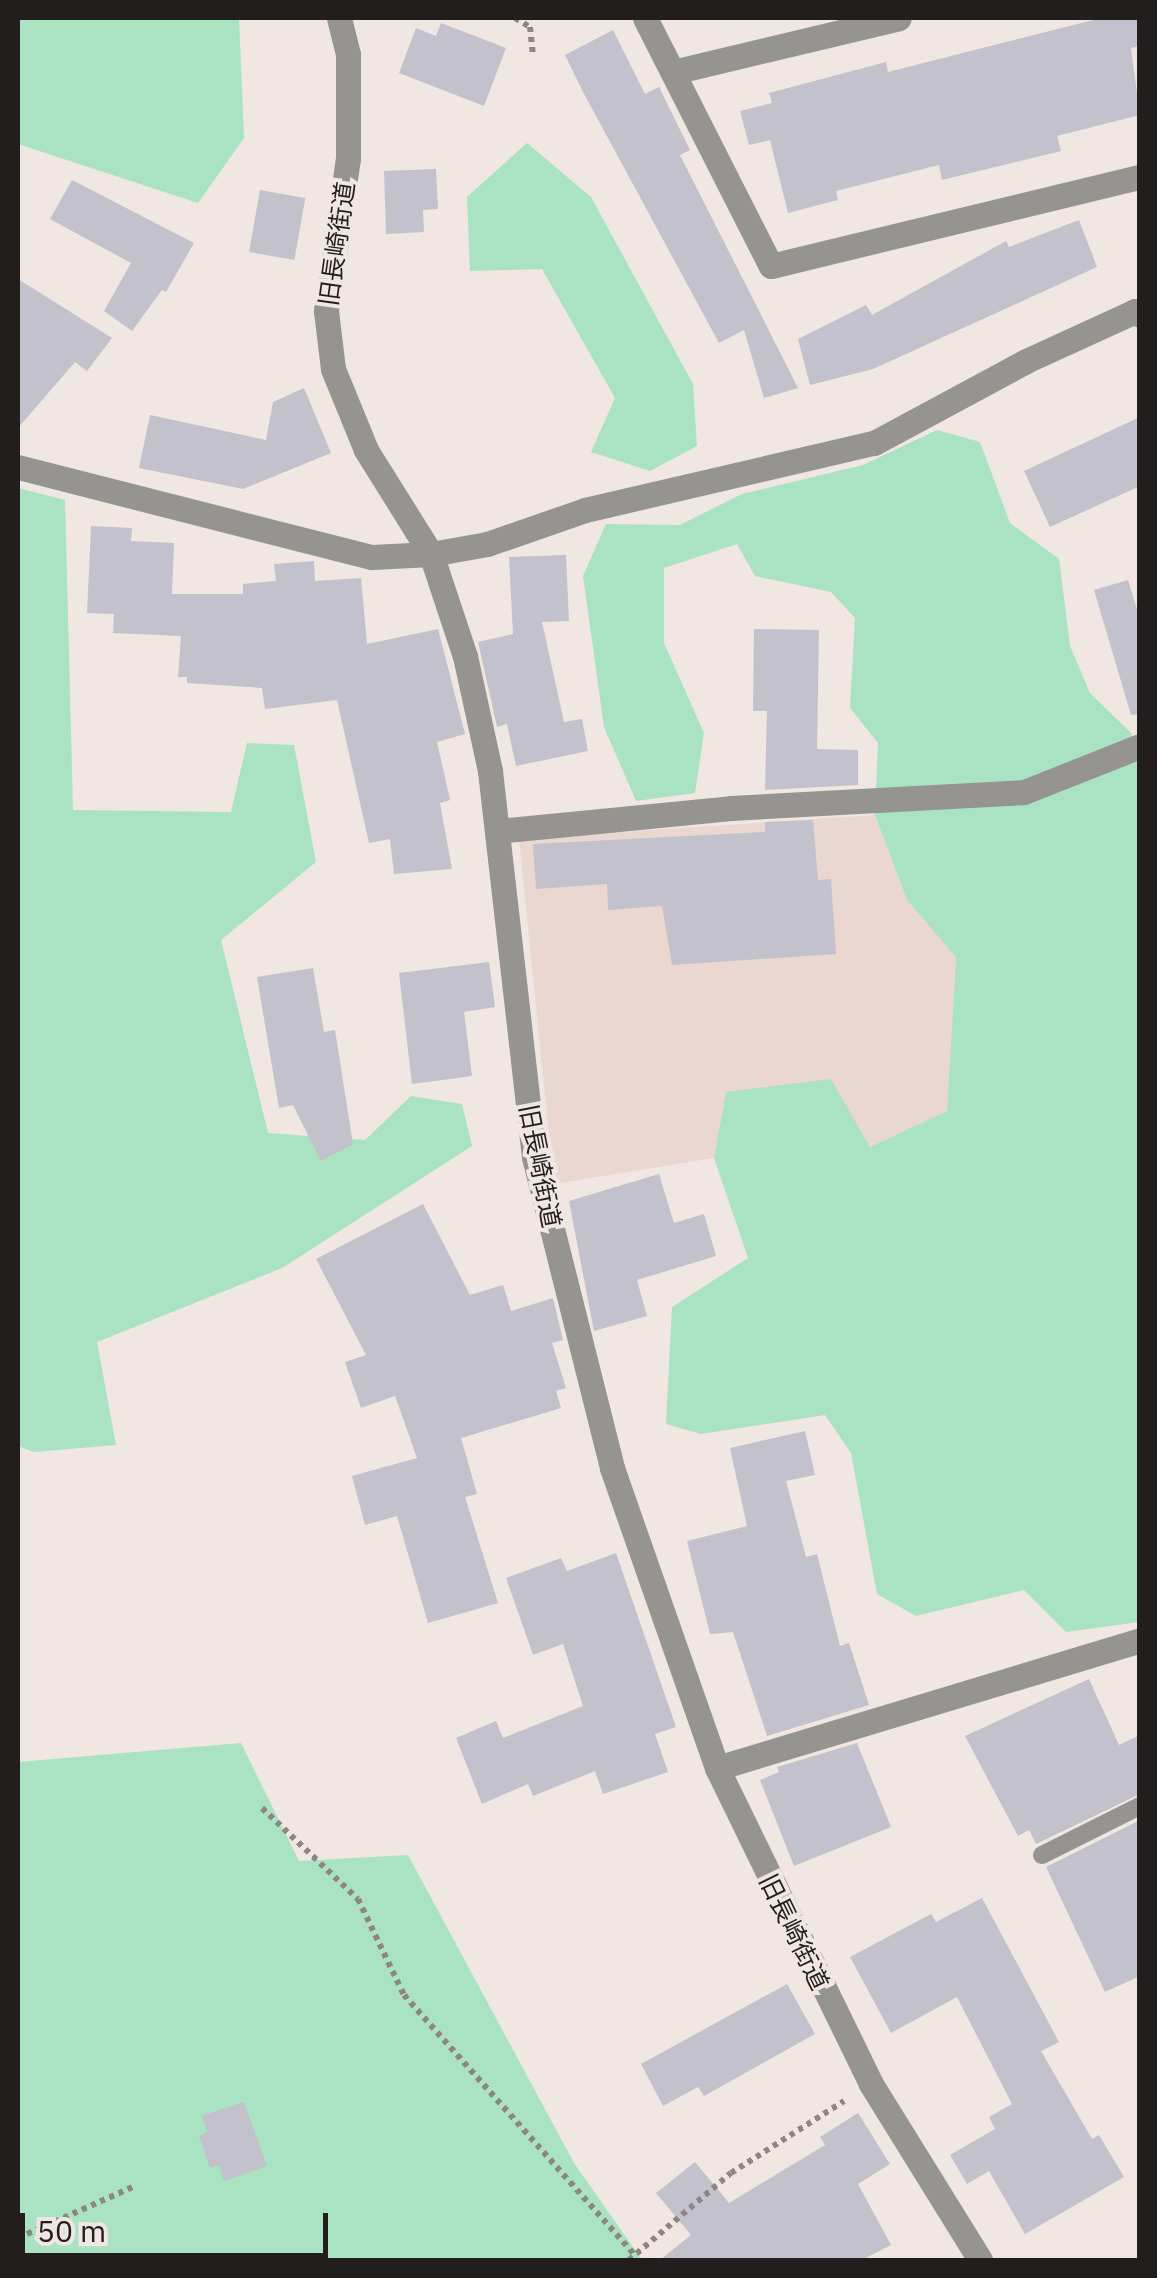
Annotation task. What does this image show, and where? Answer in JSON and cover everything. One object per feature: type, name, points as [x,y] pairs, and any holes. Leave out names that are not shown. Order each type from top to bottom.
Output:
[{"type":"street","name":"旧長崎街道","points":[[339,18],[348,54],[348,158],[326,312],[333,370],[366,450],[430,554],[465,656],[496,831],[534,1157],[612,1468],[717,1768],[870,2084],[980,2260]]},
{"type":"street","points":[[645,18],[770,266],[1140,177]]},
{"type":"street","points":[[673,72],[898,18]]},
{"type":"street","points":[[18,467],[372,557],[430,554],[487,544],[585,510],[874,443],[1026,361],[1140,315]]},
{"type":"street","points":[[496,831],[731,808],[1024,792],[1140,746]]},
{"type":"street","points":[[717,1768],[1140,1640]]},
{"type":"lane","points":[[1042,1855],[1140,1806]]},
{"type":"path","points":[[515,18],[530,26],[533,54]]},
{"type":"path","points":[[262,1808],[358,1899],[404,1995],[632,2258],[731,2173],[870,2084]]},
{"type":"path","points":[[18,2238],[134,2186]]},
{"type":"shaded area","points":[[875,815],[907,900],[956,956],[947,1111],[870,1147],[726,1092],[714,1158],[554,1184],[519,839]]},
{"type":"green space","points":[[18,18],[239,18],[244,138],[198,203],[18,144]]},
{"type":"green space","points":[[527,143],[591,197],[693,384],[697,446],[650,471],[591,452],[615,398],[542,269],[470,271],[467,197]]},
{"type":"green space","points":[[937,430],[980,442],[1010,523],[1059,559],[1070,646],[1090,693],[1131,733],[1139,760],[1139,1622],[1066,1632],[1024,1590],[916,1616],[877,1594],[851,1453],[825,1415],[701,1434],[666,1424],[672,1307],[748,1258],[714,1158],[726,1092],[831,1079],[870,1147],[947,1111],[956,957],[907,900],[875,815],[878,743],[850,708],[855,618],[831,592],[755,576],[737,544],[664,568],[664,643],[704,733],[695,793],[636,801],[604,727],[583,576],[606,524],[680,525],[742,494],[863,465]]},
{"type":"green space","points":[[18,488],[65,500],[73,810],[231,812],[247,743],[294,745],[316,862],[221,940],[268,1133],[365,1140],[411,1096],[462,1104],[472,1146],[282,1268],[97,1342],[116,1445],[34,1452],[18,1446]]},
{"type":"green space","points":[[241,1743],[299,1861],[408,1855],[574,2163],[642,2260],[18,2260],[18,1762]]},
{"type":"building","points":[[1101,18],[1140,18],[1140,46],[1131,48],[1140,115],[1057,136],[1061,151],[942,180],[939,165],[836,191],[838,200],[788,213],[770,140],[749,145],[740,111],[772,103],[769,93],[886,62],[888,72]]},
{"type":"building","points":[[441,23],[506,48],[484,106],[399,73],[416,28],[436,36]]},
{"type":"building","points":[[613,30],[645,94],[659,87],[690,150],[680,155],[798,388],[764,398],[744,330],[719,343],[583,92],[565,55]]},
{"type":"building","points":[[436,169],[438,209],[423,210],[424,232],[386,234],[384,171]]},
{"type":"building","points":[[72,180],[194,243],[166,292],[162,290],[132,331],[104,311],[131,263],[50,219]]},
{"type":"building","points":[[260,190],[305,198],[294,260],[249,252]]},
{"type":"building","points":[[1079,220],[1097,267],[873,369],[810,385],[798,339],[866,305],[872,315],[1006,241],[1009,247]]},
{"type":"building","points":[[18,279],[112,338],[87,371],[75,362],[18,428]]},
{"type":"building","points":[[304,388],[331,453],[243,489],[139,468],[150,415],[266,440],[273,402]]},
{"type":"building","points":[[1140,417],[1140,486],[1050,527],[1024,471]]},
{"type":"building","points":[[91,526],[132,528],[131,541],[174,543],[172,594],[243,594],[243,584],[276,581],[274,564],[314,561],[315,581],[361,578],[367,644],[438,629],[465,734],[437,742],[450,800],[440,803],[452,869],[394,874],[390,839],[369,843],[337,700],[265,709],[262,688],[187,683],[187,677],[178,677],[181,636],[113,633],[114,614],[87,613]]},
{"type":"building","points":[[566,555],[569,621],[542,622],[564,722],[582,719],[588,751],[516,766],[507,724],[497,727],[478,642],[513,634],[509,557]]},
{"type":"building","points":[[1128,580],[1140,619],[1140,714],[1131,715],[1094,590]]},
{"type":"building","points":[[754,629],[819,630],[817,749],[858,750],[858,785],[765,790],[767,711],[753,711]]},
{"type":"building","points":[[813,820],[818,880],[831,879],[836,954],[672,965],[662,906],[608,910],[607,884],[536,889],[533,844],[765,832],[765,822]]},
{"type":"building","points":[[489,962],[495,1007],[464,1012],[472,1076],[412,1084],[399,973]]},
{"type":"building","points":[[313,968],[324,1032],[335,1030],[353,1144],[321,1161],[293,1105],[279,1108],[257,977]]},
{"type":"building","points":[[659,1174],[674,1223],[704,1214],[716,1256],[637,1280],[647,1316],[594,1331],[569,1201]]},
{"type":"building","points":[[423,1204],[470,1295],[503,1285],[511,1311],[553,1298],[563,1340],[552,1343],[566,1388],[556,1391],[561,1408],[461,1438],[477,1494],[465,1497],[498,1603],[428,1623],[397,1516],[365,1525],[352,1476],[417,1458],[395,1396],[361,1408],[345,1362],[366,1355],[316,1259]]},
{"type":"building","points":[[805,1431],[815,1475],[786,1481],[806,1557],[817,1554],[840,1646],[849,1643],[869,1705],[767,1736],[733,1632],[710,1634],[687,1541],[747,1526],[730,1448]]},
{"type":"building","points":[[616,1553],[676,1727],[655,1734],[668,1772],[603,1794],[595,1771],[533,1796],[528,1784],[482,1804],[456,1738],[496,1721],[503,1738],[583,1706],[563,1644],[533,1655],[506,1578],[561,1558],[567,1571]]},
{"type":"building","points":[[1089,1679],[1119,1745],[1140,1735],[1140,1794],[1036,1844],[1029,1830],[1018,1836],[965,1736]]},
{"type":"building","points":[[857,1743],[891,1827],[794,1866],[760,1780],[779,1772],[777,1767]]},
{"type":"building","points":[[1140,1820],[1140,1976],[1105,1992],[1046,1867]]},
{"type":"building","points":[[982,1898],[1059,2042],[1041,2051],[1092,2139],[1099,2135],[1124,2177],[1025,2234],[989,2171],[967,2184],[950,2155],[995,2129],[989,2117],[1012,2104],[957,1997],[891,2033],[850,1957],[931,1914],[936,1922]]},
{"type":"building","points":[[787,1984],[815,2034],[704,2096],[698,2087],[663,2106],[641,2064]]},
{"type":"building","points":[[244,2102],[267,2166],[224,2181],[219,2165],[210,2168],[199,2136],[208,2132],[201,2116]]},
{"type":"building","points":[[858,2113],[890,2164],[858,2184],[891,2245],[862,2260],[660,2260],[691,2235],[656,2193],[695,2162],[729,2203],[825,2145],[820,2137]]}]
